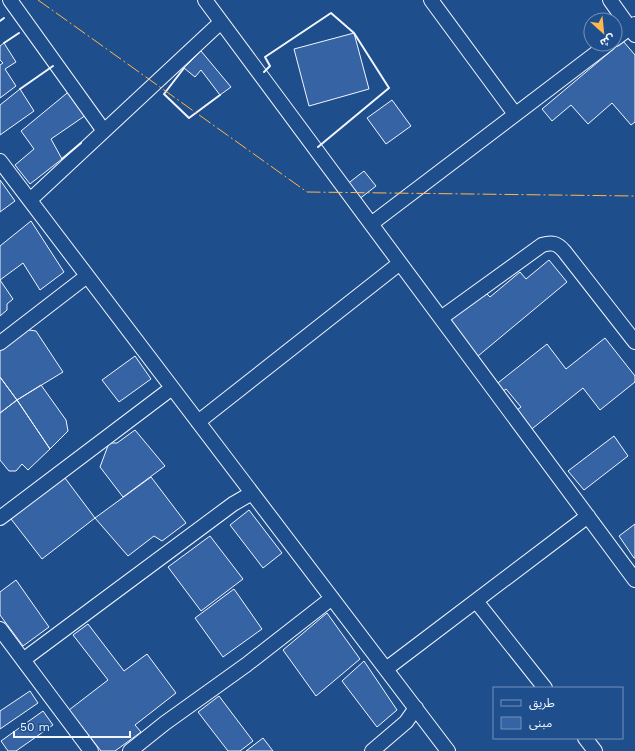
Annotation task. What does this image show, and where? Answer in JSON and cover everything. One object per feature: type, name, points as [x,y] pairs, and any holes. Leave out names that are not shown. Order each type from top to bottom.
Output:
[{"type":"street","points":[[10,0],[104,131]]},
{"type":"street","points":[[205,0],[635,580]]},
{"type":"street","points":[[431,0],[515,114]]},
{"type":"street","points":[[610,0],[633,29],[623,35]]},
{"type":"street","points":[[30,200],[221,22]]},
{"type":"street","points":[[372,224],[597,52]]},
{"type":"street","points":[[0,161],[448,751]]},
{"type":"street","points":[[441,318],[542,245],[550,242],[558,244],[564,251],[635,342]]},
{"type":"street","points":[[198,422],[400,263]]},
{"type":"street","points":[[0,343],[87,276]]},
{"type":"street","points":[[0,518],[172,388]]},
{"type":"street","points":[[23,660],[233,504],[252,493]]},
{"type":"street","points":[[386,669],[588,516]]},
{"type":"street","points":[[130,751],[165,723],[246,665],[332,598]]},
{"type":"street","points":[[476,601],[544,687]]},
{"type":"street","points":[[0,628],[91,751]]},
{"type":"street","points":[[372,751],[406,722],[416,708]]},
{"type":"street","points":[[586,739],[595,751]]},
{"type":"building","points":[[354,33],[369,89],[309,106],[294,49]]},
{"type":"building","points":[[623,41],[635,55],[635,122],[631,125],[612,103],[588,124],[571,105],[552,121],[542,109],[610,52],[623,52]]},
{"type":"building","points":[[4,43],[16,62],[5,69],[16,86],[0,98],[0,65],[3,63],[0,60],[0,46]]},
{"type":"building","points":[[201,51],[231,87],[220,95],[201,70],[195,77],[184,68]]},
{"type":"building","points":[[20,89],[34,111],[0,135],[0,105]]},
{"type":"building","points":[[72,89],[89,113],[51,139],[62,159],[30,184],[15,165],[34,149],[21,131]]},
{"type":"building","points":[[392,100],[411,126],[386,144],[367,118]]},
{"type":"building","points":[[364,171],[376,186],[358,200],[346,185]]},
{"type":"building","points":[[0,180],[15,201],[0,212]]},
{"type":"building","points":[[31,221],[64,272],[40,290],[23,263],[0,280],[0,246]]},
{"type":"building","points":[[549,260],[567,282],[472,361],[442,326],[484,291],[490,297],[520,272],[526,279]]},
{"type":"building","points":[[0,280],[13,299],[7,304],[7,310],[0,316]]},
{"type":"building","points":[[22,329],[36,331],[63,372],[17,400],[0,377],[0,347]]},
{"type":"building","points":[[605,338],[635,376],[635,382],[600,410],[583,388],[523,436],[508,417],[521,407],[506,389],[495,397],[489,390],[547,344],[566,369]]},
{"type":"building","points":[[135,356],[151,379],[119,402],[102,380]]},
{"type":"building","points":[[0,377],[17,400],[0,413]]},
{"type":"building","points":[[41,385],[66,420],[68,431],[50,449],[17,400]]},
{"type":"building","points":[[17,400],[50,449],[28,470],[22,464],[16,471],[9,471],[0,460],[0,413]]},
{"type":"building","points":[[135,430],[165,466],[123,497],[100,467],[109,443],[117,443]]},
{"type":"building","points":[[614,436],[628,456],[584,490],[568,471]]},
{"type":"building","points":[[62,474],[95,518],[42,559],[8,515]]},
{"type":"building","points":[[151,477],[186,523],[162,541],[154,536],[128,556],[95,518]]},
{"type":"building","points":[[249,510],[282,553],[263,568],[230,525]]},
{"type":"building","points":[[635,524],[635,558],[634,558],[619,536]]},
{"type":"building","points":[[210,536],[243,579],[201,611],[168,567]]},
{"type":"building","points":[[16,580],[49,627],[23,646],[0,615],[0,592]]},
{"type":"building","points":[[234,589],[262,629],[223,657],[195,618]]},
{"type":"building","points":[[327,613],[360,659],[316,696],[283,650]]},
{"type":"building","points":[[88,624],[124,671],[147,654],[176,693],[135,725],[141,732],[115,751],[101,751],[69,710],[108,680],[73,635]]},
{"type":"building","points":[[364,661],[397,710],[377,727],[342,681]]},
{"type":"building","points":[[30,691],[38,703],[0,729],[0,711]]},
{"type":"building","points":[[219,696],[253,741],[240,751],[228,751],[198,712]]},
{"type":"building","points":[[43,711],[53,725],[16,751],[8,751],[1,741]]},
{"type":"building","points":[[263,738],[273,751],[246,751]]},
{"type":"wall","points":[[264,72],[270,66],[265,57],[331,13],[354,33],[389,88],[318,147]]},
{"type":"wall","points":[[0,21],[4,18]]},
{"type":"wall","points":[[4,43],[19,33]]},
{"type":"wall","points":[[20,89],[53,66]]},
{"type":"wall","points":[[184,68],[164,94],[189,118],[220,95]]},
{"type":"wall","points":[[62,159],[81,143]]},
{"type":"power","points":[[38,0],[307,192],[635,196]]}]
